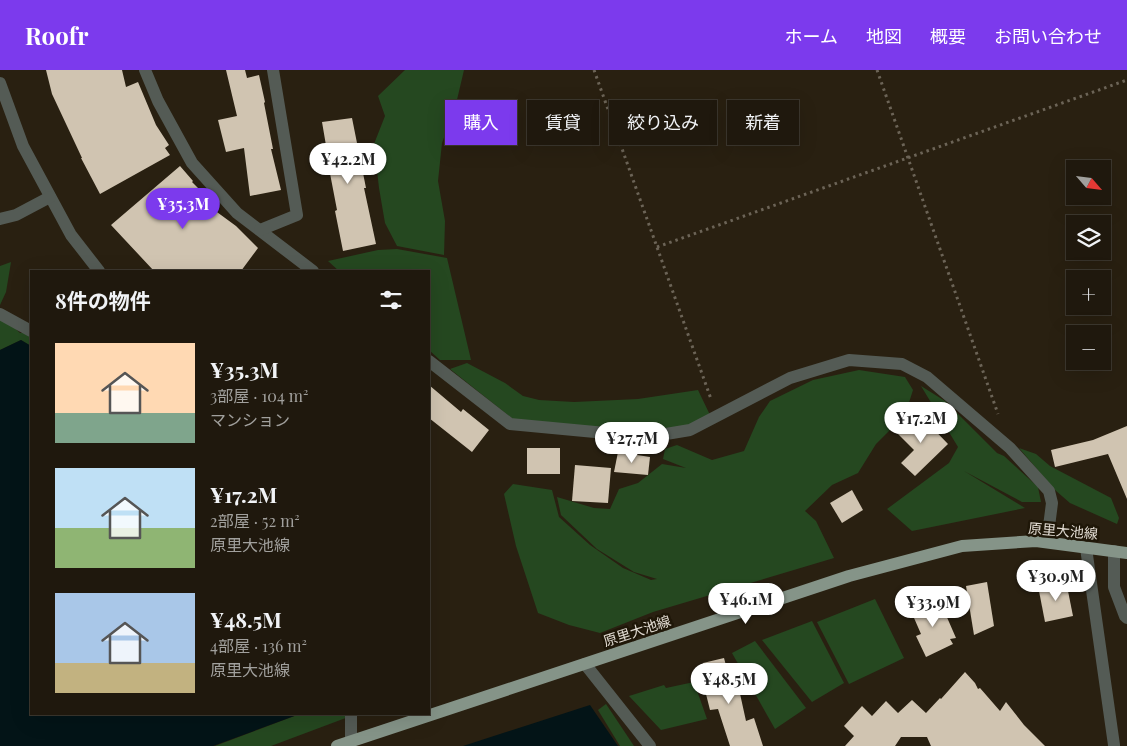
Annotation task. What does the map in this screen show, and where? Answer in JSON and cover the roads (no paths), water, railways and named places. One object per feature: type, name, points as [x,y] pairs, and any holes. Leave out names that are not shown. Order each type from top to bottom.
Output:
[{"type":"main road","name":"原里大池線","points":[[430,712],[585,664],[849,576],[962,546],[1036,541],[1121,552]]},
{"type":"main road","name":"原里大池線","points":[[337,746],[409,718]]},
{"type":"street","points":[[145,70],[158,101],[192,163],[237,213],[311,270]]},
{"type":"street","points":[[260,230],[298,215],[273,70]]},
{"type":"street","points":[[0,83],[23,146],[71,235],[98,270]]},
{"type":"street","points":[[0,219],[16,216],[50,197]]},
{"type":"street","points":[[0,314],[30,330]]},
{"type":"street","points":[[430,362],[510,424],[648,438],[690,430],[790,378],[849,360],[902,364],[927,377],[1010,448],[1049,491],[1052,503],[1047,542]]},
{"type":"street","points":[[1086,548],[1114,745]]},
{"type":"street","points":[[1121,552],[1114,587],[1127,618]]},
{"type":"street","points":[[585,664],[650,746]]},
{"type":"street","points":[[351,715],[351,741]]}]
